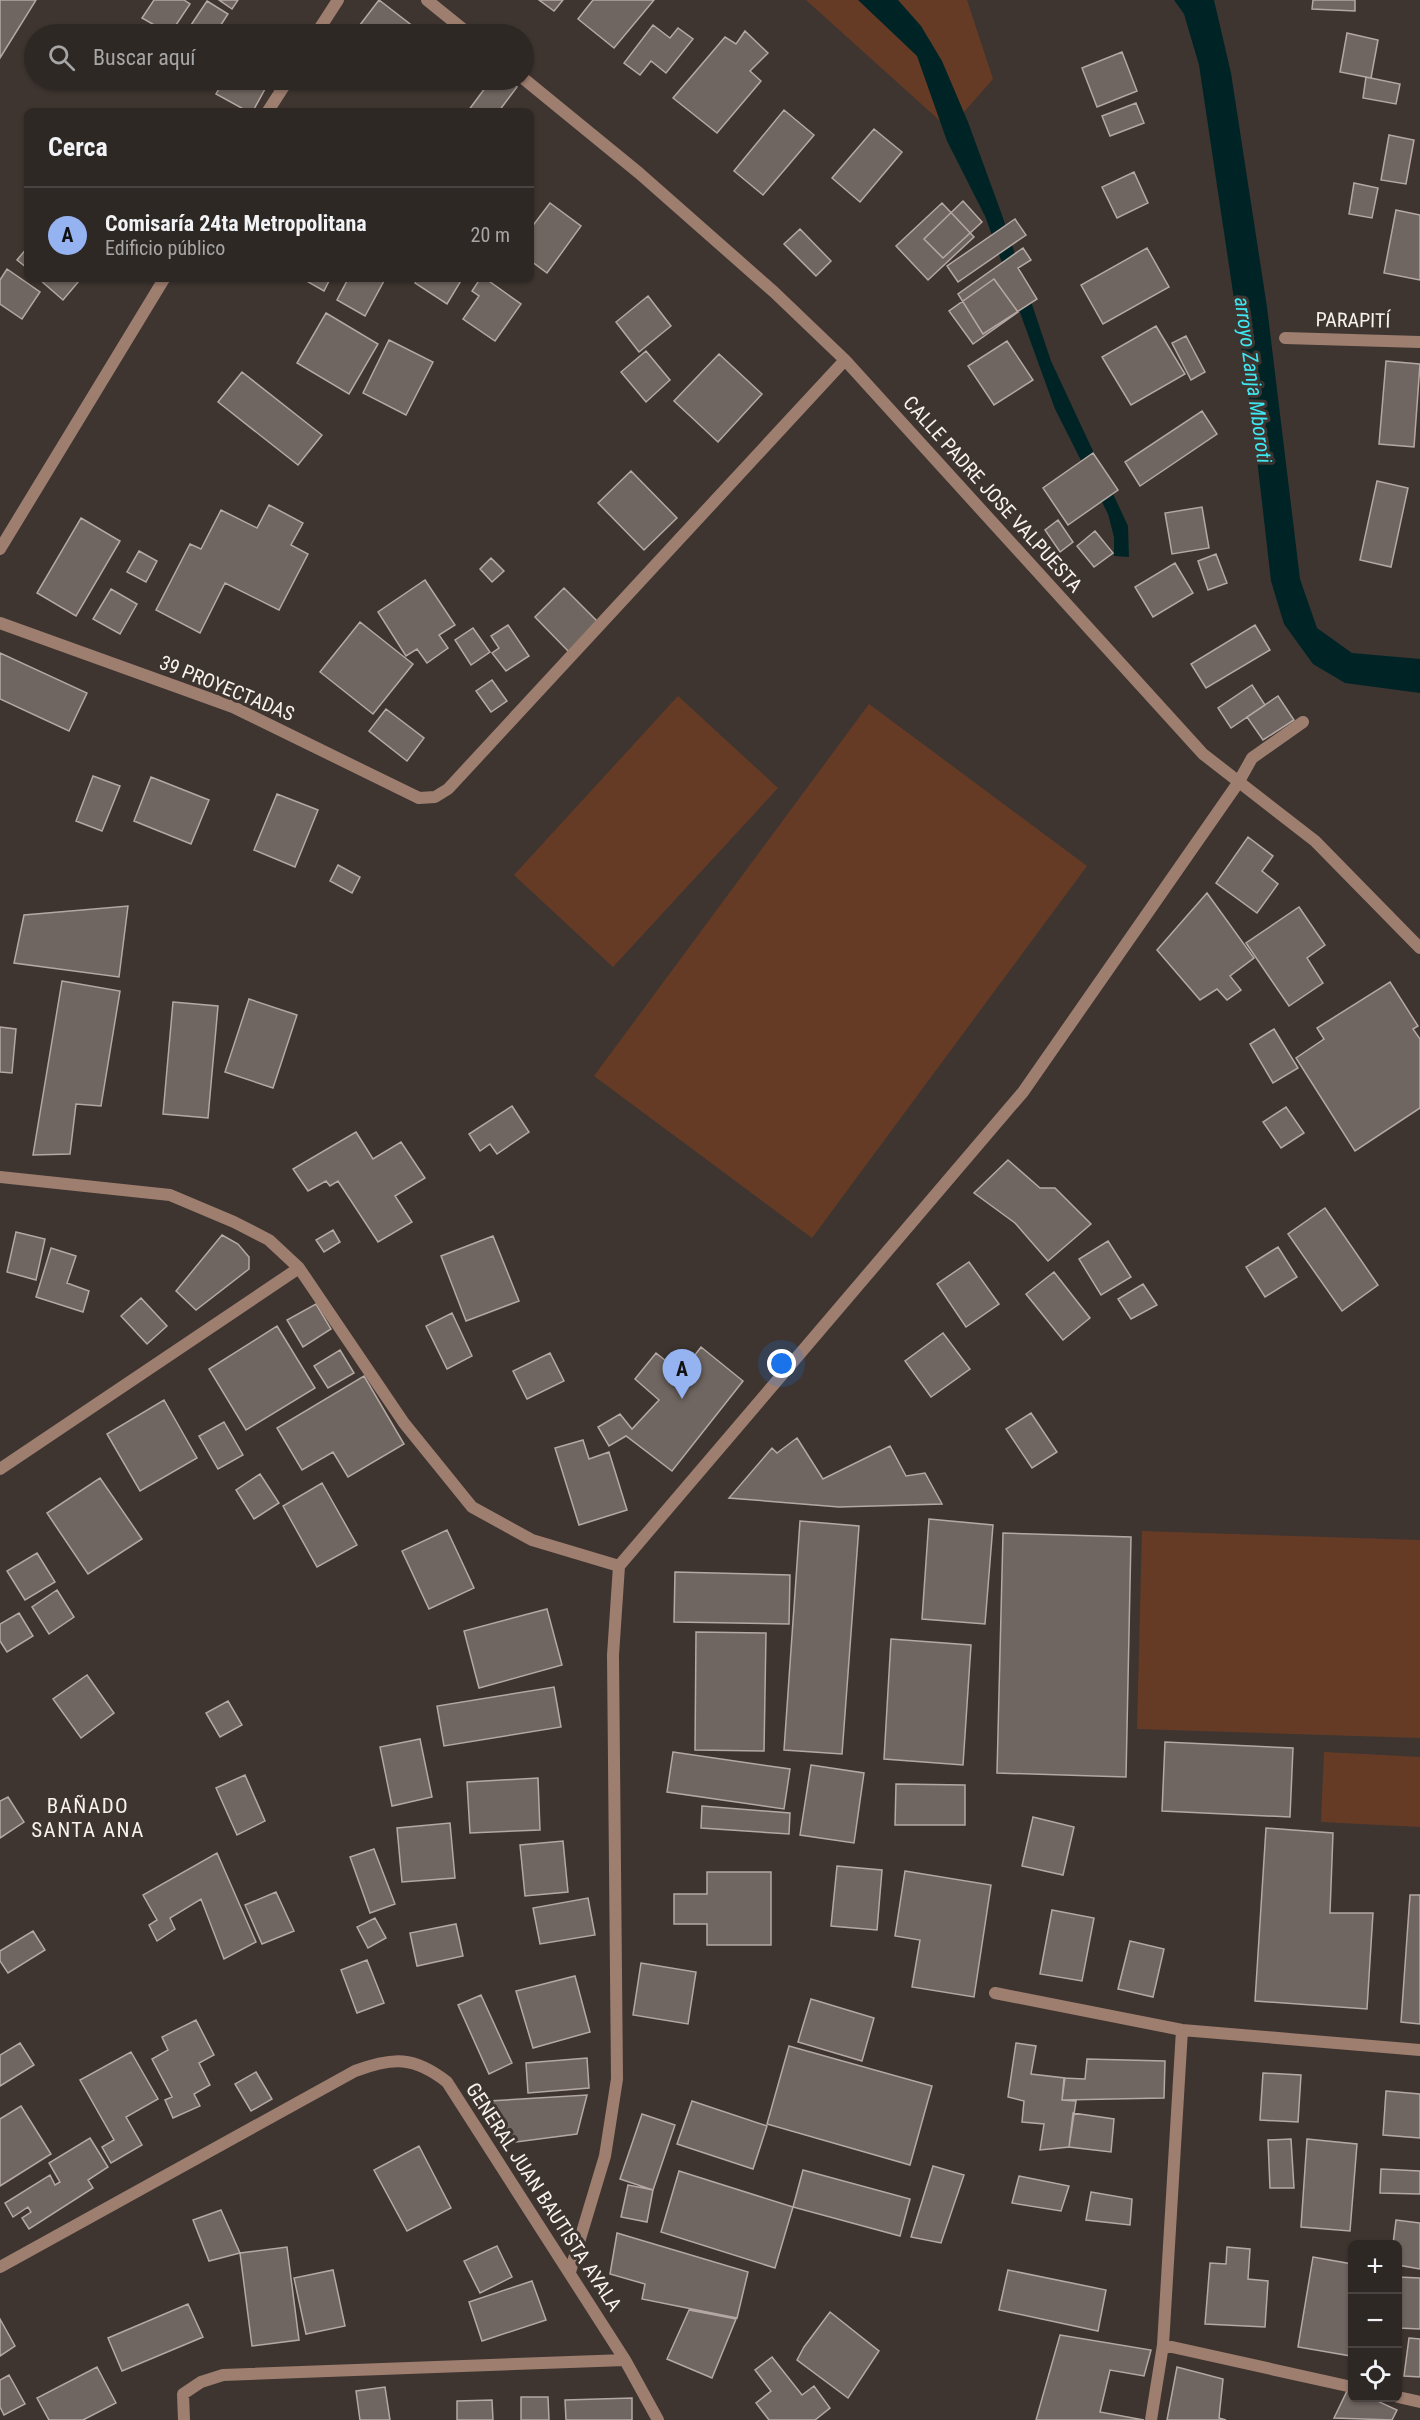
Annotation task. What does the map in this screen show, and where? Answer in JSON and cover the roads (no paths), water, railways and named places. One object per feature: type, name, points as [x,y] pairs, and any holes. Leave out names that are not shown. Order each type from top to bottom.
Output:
[{"type":"street","points":[[322,24],[338,0]]},
{"type":"street","points":[[427,0],[457,24]]},
{"type":"street","name":"CALLE PADRE JOSE VALPUESTA","points":[[534,87],[657,189],[774,292],[845,360],[1203,754],[1315,841],[1420,948]]},
{"type":"street","points":[[270,108],[282,90]]},
{"type":"street","points":[[0,549],[162,282]]},
{"type":"street","name":"PARAPITÍ","points":[[1285,338],[1420,342]]},
{"type":"street","name":"39 PROYECTADAS","points":[[0,623],[233,707],[419,798],[435,797],[448,789],[845,360]]},
{"type":"street","points":[[570,2272],[605,2156],[616,2079],[614,1655],[619,1566],[1023,1092],[1238,783],[1252,758],[1303,723]]},
{"type":"street","points":[[0,1177],[170,1195],[234,1222],[269,1240],[299,1268],[404,1423],[472,1507],[532,1540],[619,1566]]},
{"type":"street","points":[[0,1469],[299,1268]]},
{"type":"street","points":[[995,1993],[1182,2030],[1420,2050]]},
{"type":"street","points":[[1151,2420],[1163,2345],[1182,2030]]},
{"type":"street","name":"GENERAL JUAN BAUTISTA AYALA","points":[[0,2267],[355,2071],[374,2064],[408,2060],[420,2063],[447,2082],[625,2360],[658,2420]]},
{"type":"street","points":[[1163,2345],[1348,2386]]},
{"type":"street","points":[[184,2420],[183,2394],[201,2382],[223,2375],[625,2360]]},
{"type":"street","points":[[1402,2398],[1420,2402]]},
{"type":"water","points":[[858,0],[898,0],[921,26],[942,61],[968,122],[1002,215],[1051,361],[1128,526],[1129,557],[1114,556],[1114,537],[1108,514],[1055,409],[985,216],[947,141],[917,56]]},
{"type":"water","name":"arroyo Zanja Mboroti","points":[[1174,0],[1214,0],[1231,73],[1267,307],[1300,579],[1317,628],[1352,653],[1420,659],[1420,693],[1345,683],[1313,664],[1284,624],[1271,581],[1254,433],[1199,65],[1184,14]]},
{"type":"place","name":"Comisaría 24ta Metropolitana","points":[[682,1399]]},
{"type":"district","name":"BAÑADO SANTA ANA","points":[[88,1818]]}]
